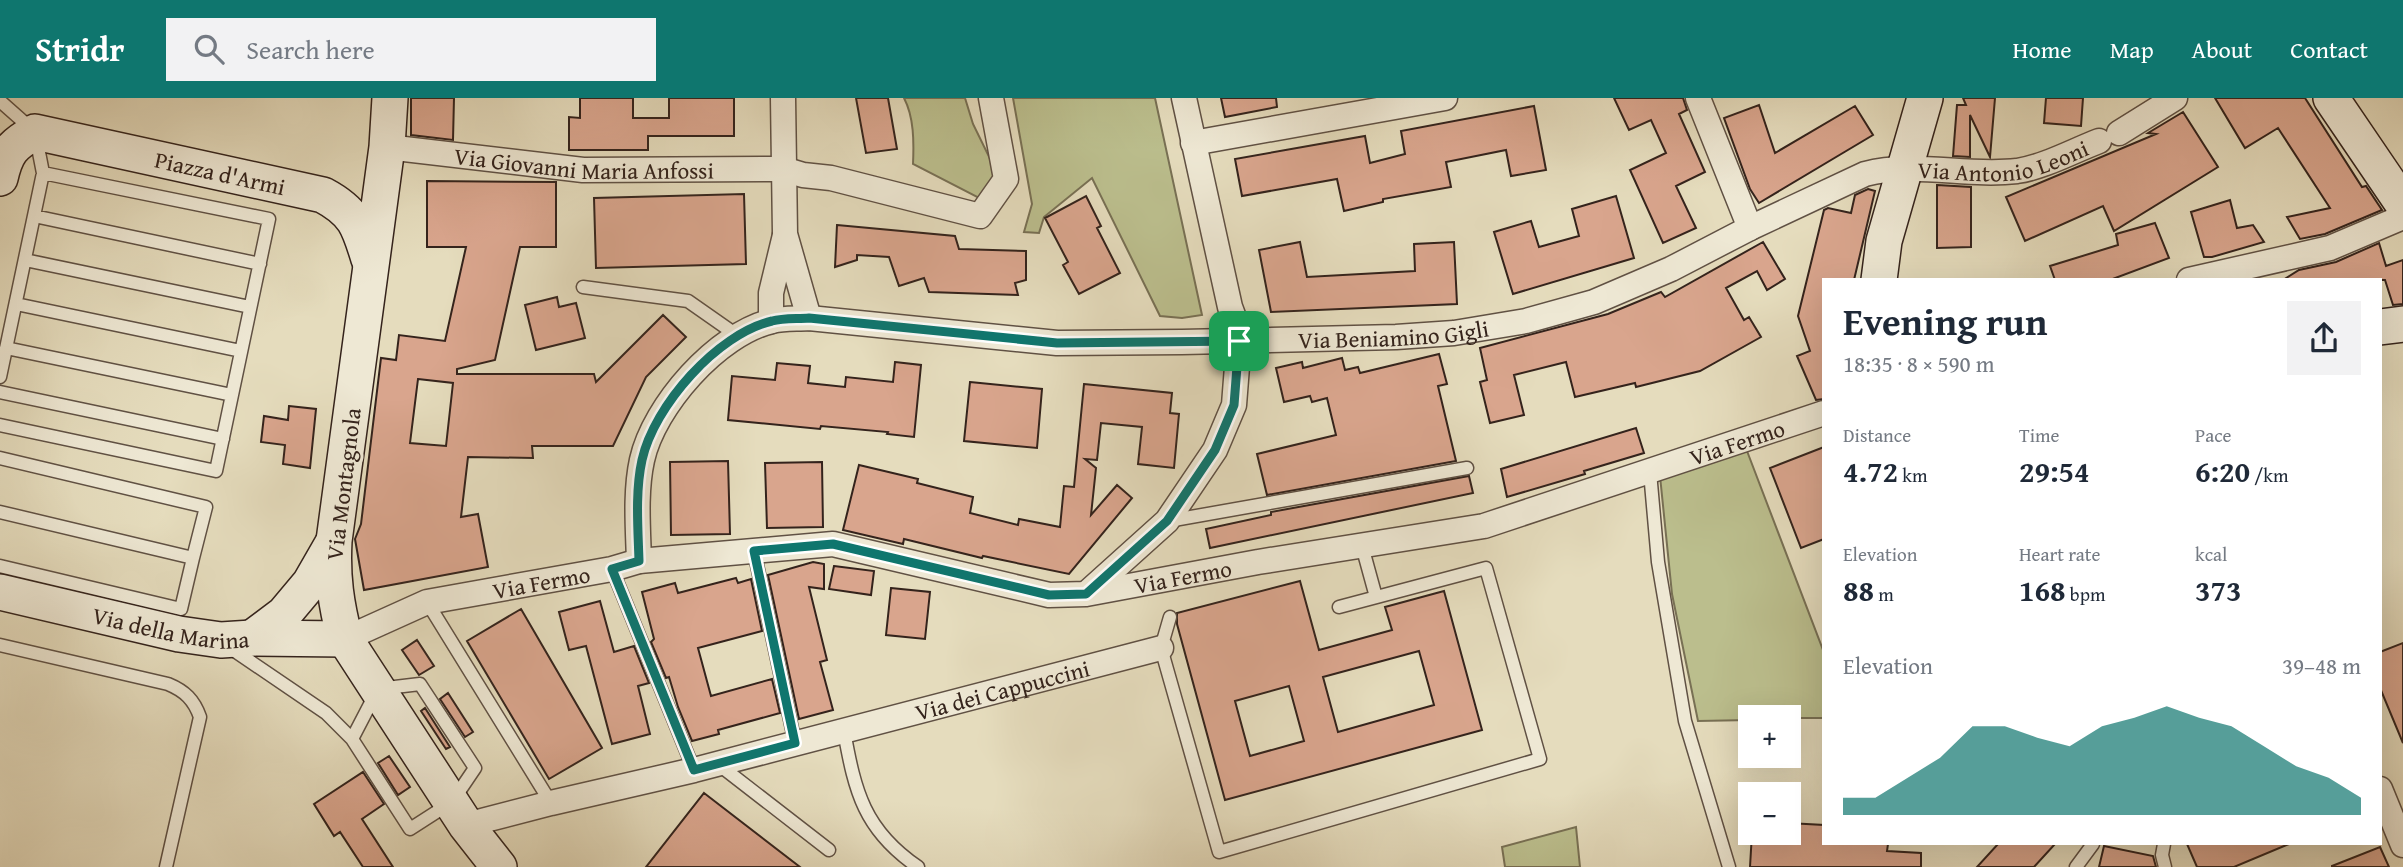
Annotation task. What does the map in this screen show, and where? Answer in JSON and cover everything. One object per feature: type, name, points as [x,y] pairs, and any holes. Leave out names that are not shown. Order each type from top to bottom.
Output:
[{"type":"main road","points":[[323,195],[345,190],[359,181],[367,171],[374,98]]},
{"type":"main road","name":"Via Montagnola","points":[[390,98],[387,147],[334,541],[332,574],[336,605],[345,639],[459,814],[499,867]]},
{"type":"main road","points":[[1879,278],[1884,241],[1925,98]]},
{"type":"main road","points":[[2331,98],[2403,204]]},
{"type":"main road","name":"Piazza d'Armi","points":[[0,125],[323,195],[343,205],[352,217],[370,262]]},
{"type":"main road","points":[[0,178],[8,152],[17,142],[35,132]]},
{"type":"main road","points":[[2382,327],[2403,324]]},
{"type":"main road","points":[[224,635],[284,614],[310,583],[334,541]]},
{"type":"main road","name":"Via della Marina","points":[[0,592],[179,634],[345,639]]},
{"type":"street","points":[[783,98],[785,234],[809,318]]},
{"type":"street","name":"Via Giovanni Maria Anfossi","points":[[387,147],[583,170],[783,169],[803,175],[831,178],[980,216],[1010,188],[991,98]]},
{"type":"street","points":[[1086,594],[1167,521],[1215,450],[1234,405],[1239,341],[1237,326],[1230,307],[1184,98]]},
{"type":"street","points":[[1193,143],[1445,98]]},
{"type":"street","points":[[1698,98],[1750,229]]},
{"type":"street","name":"Via Antonio Leoni","points":[[1905,168],[2020,170],[2109,137],[2175,98]]},
{"type":"street","name":"Via Beniamino Gigli","points":[[639,561],[638,509],[642,459],[664,407],[702,361],[738,336],[771,321],[809,318],[1057,343],[1239,341],[1454,333],[1526,321],[1594,302],[1671,269],[1865,174],[1905,168]]},
{"type":"street","points":[[2198,278],[2330,248],[2403,217]]},
{"type":"street","points":[[771,321],[771,293],[785,234]]},
{"type":"street","name":"Via Fermo","points":[[345,639],[427,602],[612,569],[639,561],[833,544],[1049,595],[1086,594],[1258,562],[1483,526],[1822,414]]},
{"type":"street","name":"Via dei Cappuccini","points":[[459,814],[551,803],[706,767],[1161,648]]},
{"type":"street","points":[[2382,793],[2401,835]]},
{"type":"lane","name":"Piazza d'Armi","points":[[0,101],[35,132]]},
{"type":"lane","points":[[0,377],[43,173],[35,132]]},
{"type":"lane","points":[[0,425],[216,471],[269,219],[43,173]]},
{"type":"lane","points":[[34,216],[260,264]]},
{"type":"lane","points":[[25,260],[250,307]]},
{"type":"lane","points":[[583,287],[688,301],[738,336]]},
{"type":"lane","points":[[16,304],[241,351]]},
{"type":"lane","points":[[6,348],[232,395]]},
{"type":"lane","points":[[0,392],[223,439]]},
{"type":"lane","points":[[0,458],[206,507],[181,609]]},
{"type":"lane","points":[[1167,521],[1467,468]]},
{"type":"lane","points":[[1650,472],[1658,562],[1685,721],[1729,867]]},
{"type":"lane","points":[[0,512],[193,558]]},
{"type":"lane","points":[[1362,547],[1376,597]]},
{"type":"lane","points":[[754,551],[795,743]]},
{"type":"lane","points":[[0,566],[181,609],[224,635],[240,656],[327,713],[352,739],[410,829],[459,814]]},
{"type":"lane","points":[[1170,617],[1161,648],[1219,852],[1540,759],[1486,568],[1339,607]]},
{"type":"lane","points":[[612,569],[706,767],[829,850]]},
{"type":"lane","points":[[427,602],[551,803]]},
{"type":"lane","points":[[0,645],[168,684],[191,699],[200,717],[166,867]]},
{"type":"lane","points":[[352,739],[378,689]]},
{"type":"lane","points":[[844,732],[854,784],[872,824],[918,867]]},
{"type":"lane","points":[[2076,867],[2092,845]]},
{"type":"green space","points":[[904,98],[965,98],[973,124],[996,171],[981,199],[913,164],[912,121]]},
{"type":"green space","points":[[1013,98],[1155,98],[1202,315],[1182,318],[1160,316],[1092,178],[1044,217],[1039,233],[1024,232],[1032,204]]},
{"type":"green space","points":[[1747,451],[1822,647],[1822,718],[1801,718],[1801,705],[1738,705],[1738,720],[1698,721],[1672,594],[1660,476]]},
{"type":"green space","points":[[1576,827],[1580,867],[1505,867],[1502,847]]},
{"type":"building","points":[[411,98],[454,98],[453,140],[411,135]]},
{"type":"building","points":[[580,98],[633,98],[633,118],[669,118],[669,98],[734,98],[734,136],[648,136],[648,150],[569,150],[569,117],[580,118]]},
{"type":"building","points":[[856,98],[888,98],[897,149],[866,153]]},
{"type":"building","points":[[1221,98],[1276,98],[1277,107],[1225,117]]},
{"type":"building","points":[[1614,98],[1683,98],[1687,110],[1679,114],[1705,172],[1676,186],[1696,228],[1663,243],[1630,170],[1666,153],[1651,120],[1629,130]]},
{"type":"building","points":[[1963,98],[1995,98],[1990,157],[1970,115],[1970,157],[1953,156],[1957,105],[1966,105]]},
{"type":"building","points":[[2046,98],[2083,98],[2081,126],[2044,123]]},
{"type":"building","points":[[2215,98],[2305,98],[2362,187],[2366,186],[2382,210],[2325,234],[2300,239],[2287,217],[2330,208],[2278,128],[2245,148]]},
{"type":"building","points":[[1759,105],[1775,153],[1855,106],[1873,135],[1759,203],[1750,189],[1724,118]]},
{"type":"building","points":[[1534,106],[1546,170],[1511,176],[1506,150],[1446,162],[1451,187],[1383,199],[1383,202],[1344,211],[1337,179],[1242,196],[1235,159],[1365,136],[1370,163],[1405,154],[1401,131]]},
{"type":"building","points":[[2183,112],[2218,167],[2114,231],[2103,206],[2025,241],[2006,197],[2156,134],[2148,133]]},
{"type":"building","points":[[427,181],[556,182],[556,247],[520,247],[495,360],[457,369],[457,374],[594,374],[596,382],[663,315],[686,337],[646,377],[613,446],[532,446],[533,458],[468,457],[461,517],[478,514],[488,567],[364,590],[355,539],[361,524],[381,358],[396,360],[399,335],[445,341],[466,247],[427,247]],"holes":[[[418,379],[453,383],[446,446],[410,443]]]},
{"type":"building","points":[[1937,185],[1971,187],[1971,247],[1937,248]]},
{"type":"building","points":[[1868,189],[1875,191],[1854,278],[1822,278],[1822,399],[1816,400],[1797,356],[1810,351],[1798,316],[1824,210],[1828,208],[1851,213],[1855,195]]},
{"type":"building","points":[[744,194],[746,264],[596,268],[594,198]]},
{"type":"building","points":[[1086,196],[1101,226],[1097,228],[1120,273],[1079,294],[1063,265],[1068,262],[1045,218]]},
{"type":"building","points":[[1616,196],[1634,258],[1513,294],[1494,232],[1531,221],[1539,247],[1579,236],[1572,209]]},
{"type":"building","points":[[2230,200],[2237,228],[2253,225],[2264,242],[2204,257],[2191,212]]},
{"type":"building","points":[[2155,223],[2169,258],[2115,278],[2054,278],[2050,266],[2118,245],[2116,234]]},
{"type":"building","points":[[837,225],[955,236],[959,249],[1026,251],[1026,280],[1015,283],[1018,295],[929,292],[924,278],[899,286],[889,257],[857,255],[857,260],[835,267]]},
{"type":"building","points":[[1300,242],[1307,277],[1415,271],[1414,244],[1454,242],[1457,304],[1271,312],[1259,250]]},
{"type":"building","points":[[1763,242],[1785,279],[1767,290],[1757,271],[1726,288],[1744,320],[1749,317],[1761,337],[1700,371],[1636,387],[1635,383],[1575,397],[1566,362],[1514,375],[1524,415],[1490,423],[1480,382],[1487,380],[1480,348],[1608,314],[1661,292],[1665,297]]},
{"type":"building","points":[[2379,243],[2386,266],[2403,260],[2403,304],[2393,305],[2382,278],[2286,278],[2299,270],[2336,262]]},
{"type":"building","points":[[557,297],[559,307],[576,303],[585,338],[536,350],[525,305]]},
{"type":"building","points":[[1439,354],[1447,384],[1438,386],[1456,461],[1267,495],[1257,454],[1336,435],[1327,398],[1312,402],[1310,396],[1284,402],[1276,368],[1302,362],[1303,368],[1342,358],[1345,370],[1358,367],[1360,373]]},
{"type":"building","points":[[895,362],[921,365],[914,437],[887,434],[888,432],[728,420],[732,376],[775,380],[777,363],[810,366],[808,383],[845,387],[846,377],[893,382]]},
{"type":"building","points":[[970,382],[1042,389],[1037,448],[964,441]]},
{"type":"building","points":[[1084,384],[1172,393],[1170,413],[1179,414],[1174,468],[1138,464],[1142,427],[1101,423],[1097,460],[1085,459],[1096,468],[1091,515],[1117,485],[1132,498],[1069,574],[983,556],[982,558],[904,539],[903,544],[843,530],[859,465],[918,479],[917,483],[973,497],[970,513],[1018,525],[1019,519],[1060,527],[1064,486],[1074,487]]},
{"type":"building","points":[[289,406],[316,409],[310,468],[283,464],[285,445],[261,442],[264,416],[288,420]]},
{"type":"building","points":[[1636,428],[1644,453],[1507,497],[1501,469]]},
{"type":"building","points":[[1822,448],[1822,540],[1801,548],[1770,468]]},
{"type":"building","points":[[728,461],[730,534],[671,535],[670,462]]},
{"type":"building","points":[[822,462],[823,527],[767,528],[765,463]]},
{"type":"building","points":[[1469,476],[1473,493],[1210,548],[1206,529],[1271,515],[1271,512]]},
{"type":"building","points":[[813,562],[824,564],[824,589],[809,587],[827,660],[820,662],[833,710],[799,719],[768,575]]},
{"type":"building","points":[[834,566],[874,571],[871,595],[829,589]]},
{"type":"building","points":[[736,578],[738,583],[751,579],[762,631],[698,648],[711,696],[772,679],[780,713],[718,730],[719,734],[692,741],[669,677],[666,678],[651,642],[654,639],[642,592],[675,583],[678,593]]},
{"type":"building","points":[[1300,581],[1319,650],[1392,630],[1385,607],[1444,591],[1482,730],[1225,800],[1177,624],[1177,613]],"holes":[[[1419,651],[1434,705],[1338,732],[1323,677]],[[1289,686],[1304,741],[1250,756],[1235,701]]]},
{"type":"building","points":[[891,588],[930,592],[925,639],[886,635]]},
{"type":"building","points":[[600,601],[614,652],[634,646],[649,683],[638,686],[650,734],[612,744],[586,646],[569,650],[559,612]]},
{"type":"building","points":[[521,609],[602,748],[549,779],[467,641]]},
{"type":"building","points":[[417,640],[434,666],[419,675],[402,650]]},
{"type":"building","points":[[2403,643],[2403,743],[2382,693],[2382,651]]},
{"type":"building","points":[[448,693],[473,732],[465,737],[440,699]]},
{"type":"building","points":[[425,708],[450,747],[446,749],[421,711]]},
{"type":"building","points":[[389,756],[410,787],[398,795],[378,763]]},
{"type":"building","points":[[363,772],[384,804],[362,819],[393,867],[363,867],[340,832],[334,836],[314,804]]},
{"type":"building","points":[[704,793],[800,867],[646,867]]},
{"type":"building","points":[[1801,824],[1822,825],[1822,845],[1888,845],[1887,851],[1921,853],[1921,867],[1750,867],[1751,845],[1801,845]]},
{"type":"building","points":[[1997,845],[2054,845],[2034,867],[1977,867]]},
{"type":"building","points":[[2187,845],[2287,845],[2234,867],[2197,867]]},
{"type":"building","points":[[2104,846],[2153,856],[2156,867],[2099,867]]},
{"type":"building","points":[[2380,847],[2389,867],[2332,867],[2332,866]]},
{"type":"route","points":[[809,318],[1057,343],[1239,341],[1234,405],[1215,450],[1167,521],[1086,594],[1049,595],[833,544],[754,551],[795,743],[694,770],[612,569],[639,561],[638,509],[642,459],[664,407],[702,361],[738,336],[771,321],[809,318]]}]
